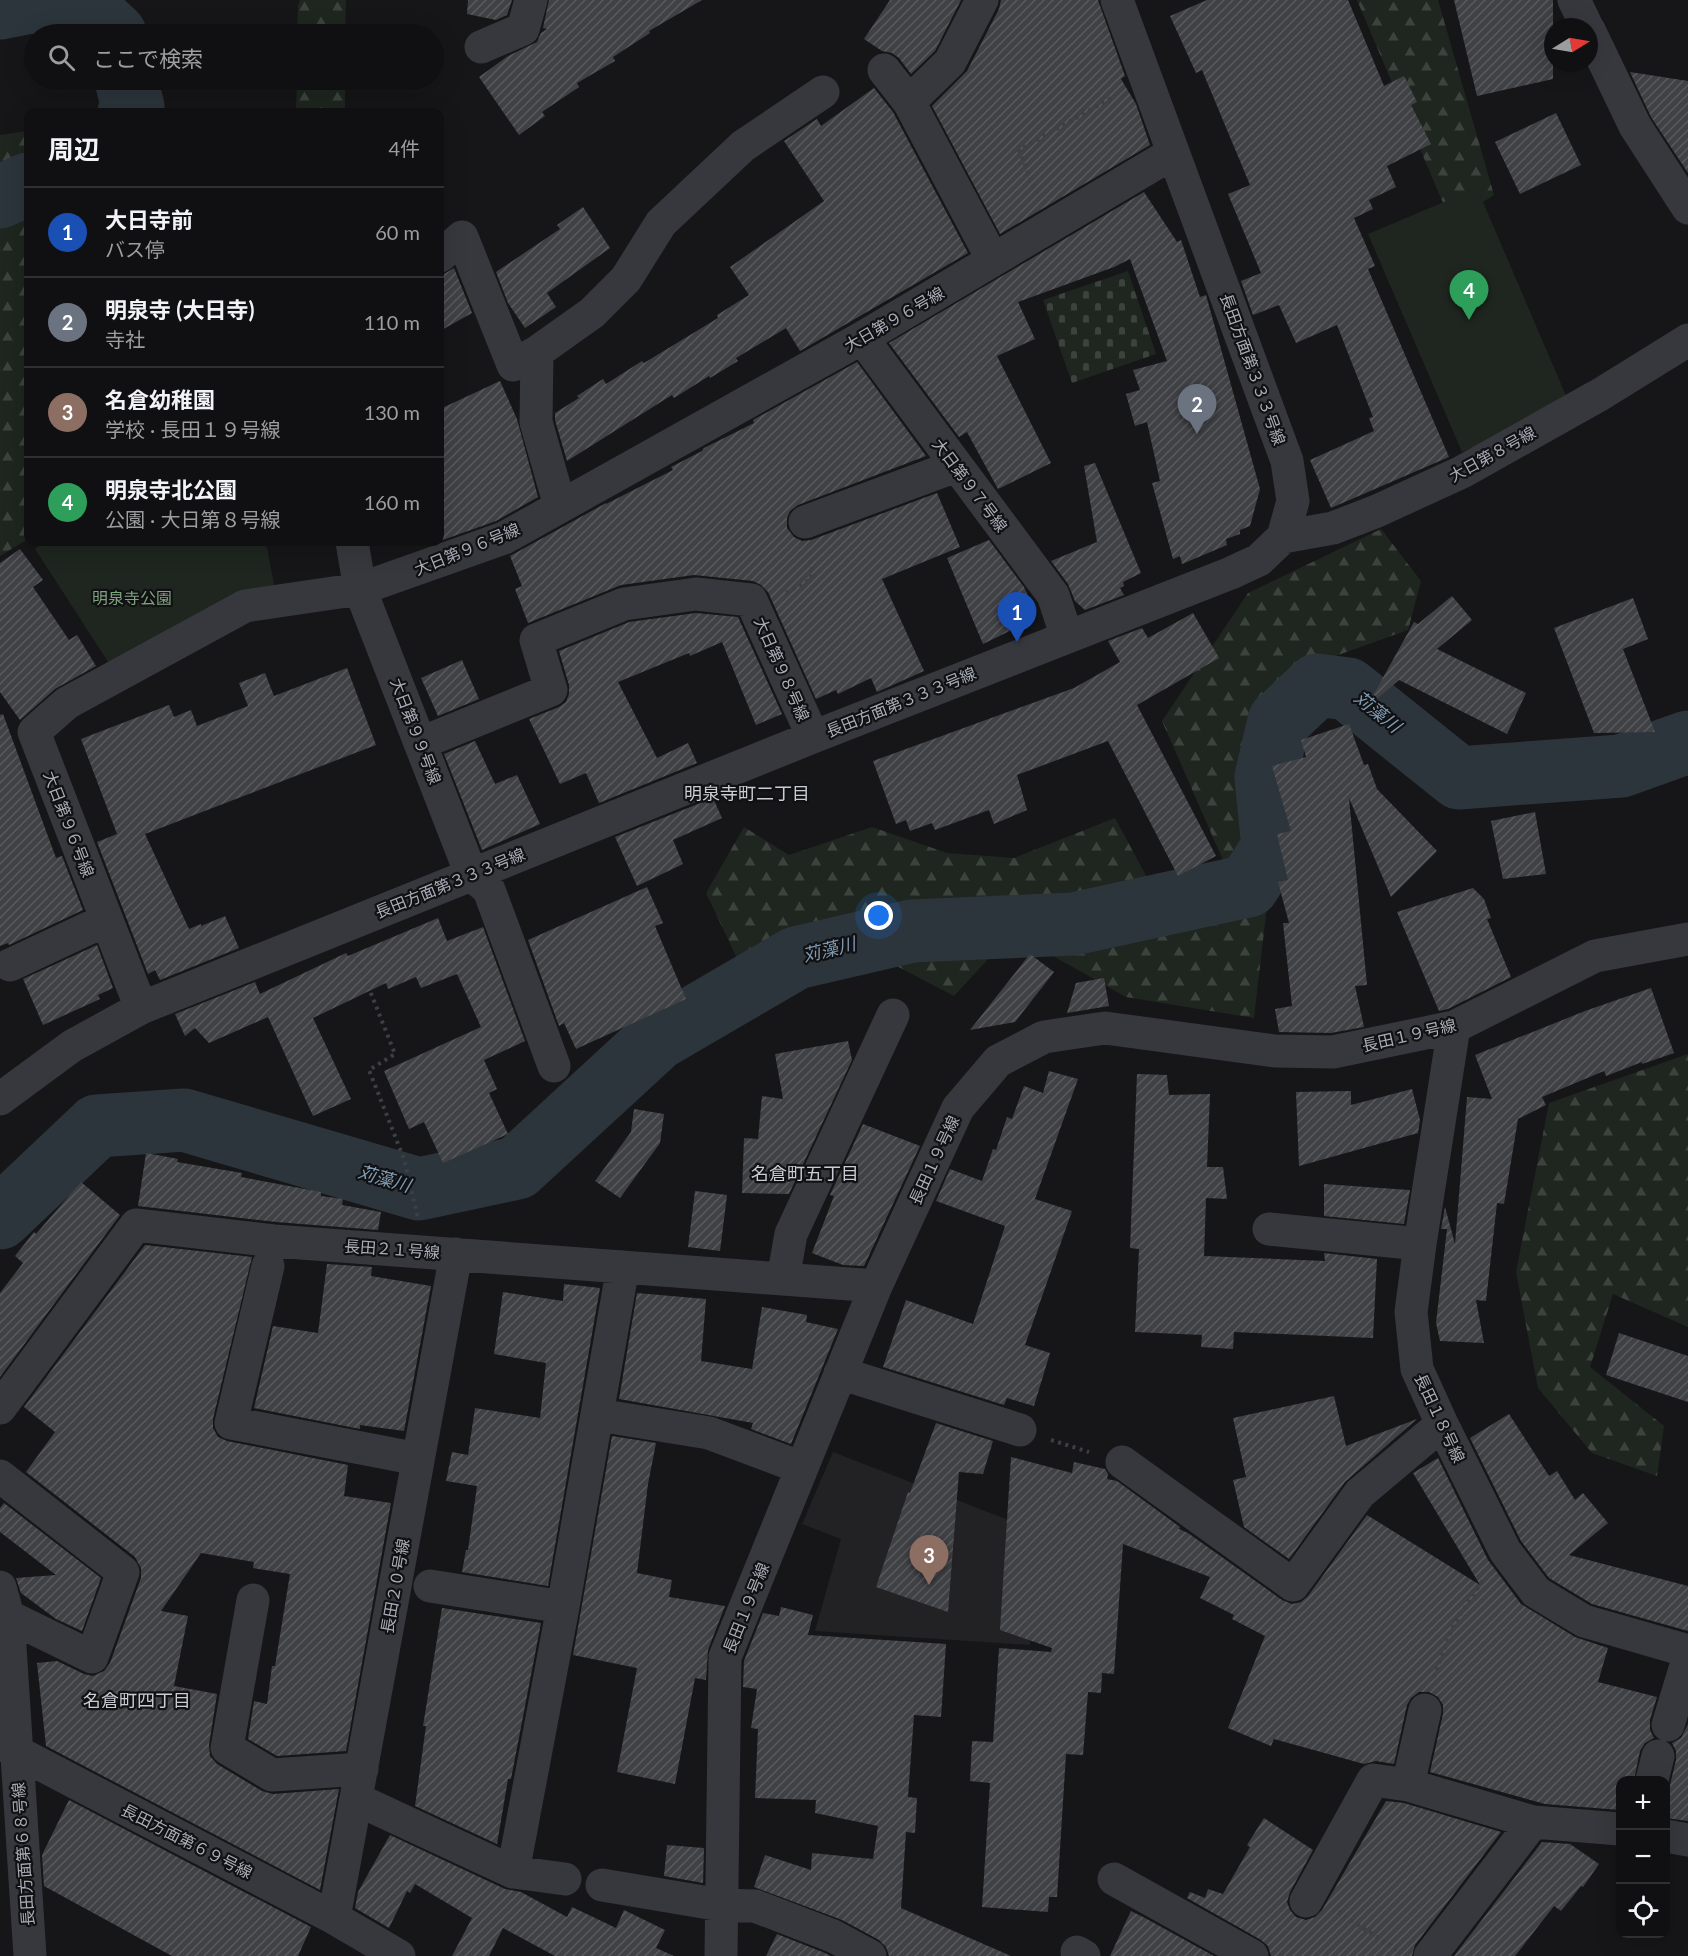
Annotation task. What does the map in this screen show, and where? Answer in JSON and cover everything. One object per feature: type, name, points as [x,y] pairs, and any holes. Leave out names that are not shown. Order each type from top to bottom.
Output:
[{"type":"street","points":[[481,47],[523,29],[531,0]]},
{"type":"street","points":[[909,102],[950,62],[982,0]]},
{"type":"street","name":"長田方面第３３３号線","points":[[0,1098],[72,1046],[141,1008],[1259,560],[1283,537],[1293,501],[1287,461],[1117,0]]},
{"type":"street","points":[[1574,0],[1583,18]]},
{"type":"street","points":[[1598,50],[1635,126],[1688,208]]},
{"type":"street","points":[[884,70],[909,102],[993,260]]},
{"type":"street","points":[[444,252],[462,237],[513,365],[537,352],[592,313],[626,279],[661,224],[743,146],[823,92]]},
{"type":"street","name":"大日第９６号線","points":[[141,1008],[34,732],[67,703],[245,606],[360,589],[504,538],[862,338],[1173,153]]},
{"type":"street","name":"大日第９７号線","points":[[862,338],[1053,595],[1067,637]]},
{"type":"street","name":"大日第８号線","points":[[1283,537],[1333,528],[1377,512],[1462,472],[1686,346]]},
{"type":"street","points":[[537,352],[536,422],[561,506]]},
{"type":"street","points":[[805,522],[956,466]]},
{"type":"street","name":"大日第９９号線","points":[[353,546],[360,589],[471,874]]},
{"type":"street","points":[[421,743],[551,690],[536,640],[624,604],[696,594],[753,605]]},
{"type":"street","name":"大日第９８号線","points":[[753,605],[813,737]]},
{"type":"street","points":[[471,874],[489,890],[554,1066]]},
{"type":"street","points":[[10,965],[106,920]]},
{"type":"street","name":"長田１９号線","points":[[721,1956],[725,1658],[876,1286],[958,1108],[998,1061],[1044,1037],[1105,1028],[1275,1051],[1333,1052],[1454,1027],[1595,956],[1688,939]]},
{"type":"street","points":[[783,1279],[791,1234],[893,1015]]},
{"type":"street","name":"長田１８号線","points":[[1454,1027],[1411,1312],[1417,1369],[1505,1551],[1536,1592],[1584,1621],[1688,1651]]},
{"type":"street","name":"長田２１号線","points":[[0,1408],[136,1225],[274,1241],[876,1286]]},
{"type":"street","points":[[1269,1229],[1420,1244]]},
{"type":"street","name":"長田２０号線","points":[[334,1918],[456,1254]]},
{"type":"street","points":[[268,1266],[231,1423],[418,1459]]},
{"type":"street","points":[[513,1872],[598,1415],[623,1267]]},
{"type":"street","points":[[840,1373],[1020,1430]]},
{"type":"street","points":[[598,1415],[710,1432],[802,1468]]},
{"type":"street","points":[[1122,1462],[1293,1585],[1360,1493],[1442,1424]]},
{"type":"street","points":[[0,1476],[123,1572],[92,1657],[4,1602]]},
{"type":"street","points":[[430,1586],[563,1607]]},
{"type":"street","points":[[254,1600],[227,1748],[272,1775],[359,1784],[513,1872],[565,1879]]},
{"type":"street","points":[[4,1602],[8,1748]]},
{"type":"street","points":[[1668,1725],[1688,1659]]},
{"type":"street","points":[[1408,1785],[1429,1695]]},
{"type":"street","name":"長田方面第６９号線","points":[[8,1748],[334,1918],[386,1949]]},
{"type":"street","name":"長田方面第６８号線","points":[[8,1748],[30,1956]]},
{"type":"street","points":[[1307,1897],[1373,1780],[1408,1785],[1533,1822],[1616,1829]]},
{"type":"street","points":[[1430,1956],[1533,1822]]},
{"type":"street","points":[[1670,1837],[1688,1840]]},
{"type":"street","points":[[1114,1879],[1252,1956]]},
{"type":"street","points":[[602,1885],[721,1905],[755,1906],[833,1936],[870,1956]]},
{"type":"path","points":[[1039,201],[1019,150],[1118,94]]},
{"type":"path","points":[[753,605],[811,579],[812,566],[799,533],[805,522]]},
{"type":"path","points":[[353,948],[395,1054],[369,1070],[404,1159],[419,1225]]},
{"type":"path","points":[[1020,1430],[1122,1462]]},
{"type":"path","points":[[1429,1695],[1454,1624],[1505,1551]]},
{"type":"path","points":[[1307,1897],[1389,1944]]},
{"type":"shaded area","points":[[833,1452],[1029,1528],[1030,1645],[815,1631],[841,1539],[802,1524]]},
{"type":"green space","points":[[300,0],[346,0],[345,24],[297,24]]},
{"type":"green space","points":[[1357,0],[1438,0],[1494,195],[1451,222]]},
{"type":"green space","points":[[297,90],[345,90],[345,108],[296,108]]},
{"type":"green space","points":[[24,132],[24,541],[0,556],[0,135]]},
{"type":"green space","points":[[1477,188],[1570,405],[1462,452],[1368,234]]},
{"type":"green space","points":[[1128,271],[1156,354],[1072,383],[1043,300]]},
{"type":"green space","points":[[1381,529],[1421,581],[1408,630],[1313,664],[1261,756],[1272,863],[1254,1018],[1126,997],[1012,933],[954,996],[847,940],[788,949],[744,973],[706,893],[744,827],[789,855],[872,827],[947,853],[1014,858],[1115,818],[1158,898],[1226,867],[1162,721],[1248,593]]},
{"type":"green space","name":"明泉寺公園","points":[[39,546],[263,546],[267,547],[275,590],[114,671],[35,549]]},
{"type":"green space","points":[[1688,1054],[1688,1327],[1613,1294],[1590,1367],[1664,1426],[1657,1476],[1592,1453],[1538,1388],[1516,1272],[1549,1103]]},
{"type":"building","points":[[468,0],[512,0],[507,15],[496,20],[467,14]]},
{"type":"building","points":[[549,0],[702,0],[649,31],[650,33],[613,57],[615,61],[577,83],[579,87],[542,112],[545,116],[519,135],[479,77],[508,56],[537,42],[541,33],[547,29],[543,28]]},
{"type":"building","points":[[890,0],[961,0],[935,51],[911,74],[899,58],[892,53],[882,51],[864,39]]},
{"type":"building","points":[[1001,0],[1098,0],[1125,76],[1121,79],[1136,104],[1150,145],[1000,234],[932,106],[967,71],[999,9]]},
{"type":"building","points":[[1207,0],[1348,0],[1384,86],[1404,76],[1417,102],[1411,105],[1431,144],[1387,166],[1396,187],[1369,200],[1373,209],[1354,218],[1375,266],[1368,269],[1449,457],[1331,508],[1310,460],[1374,431],[1369,418],[1373,417],[1337,325],[1296,343],[1279,305],[1253,315],[1241,281],[1261,273],[1228,194],[1250,185],[1202,70],[1196,73],[1170,16]]},
{"type":"building","points":[[1454,0],[1553,0],[1553,18],[1544,18],[1544,72],[1553,72],[1553,79],[1477,96]]},
{"type":"building","points":[[1630,72],[1688,81],[1688,173],[1651,117]]},
{"type":"building","points":[[874,88],[893,112],[968,253],[800,351],[786,328],[736,358],[738,361],[674,398],[672,395],[567,461],[555,413],[603,379],[606,384],[642,361],[644,363],[718,318],[717,315],[749,295],[730,267],[824,201],[784,141],[817,119],[821,126]]},
{"type":"building","points":[[1556,113],[1581,165],[1520,194],[1495,142]]},
{"type":"building","points":[[1144,192],[1177,242],[1181,240],[1200,297],[1206,295],[1260,489],[1250,526],[1240,530],[1240,534],[1226,539],[1227,545],[1182,564],[1180,556],[1173,559],[1152,483],[1160,481],[1147,422],[1135,426],[1126,394],[1140,390],[1133,370],[1167,361],[1130,259],[1018,302],[1035,339],[997,356],[1051,463],[998,489],[967,432],[959,437],[889,343]]},
{"type":"building","points":[[583,207],[610,248],[547,293],[556,307],[525,328],[508,303],[496,272],[560,229],[557,225]]},
{"type":"building","points":[[454,268],[472,313],[444,329],[444,274]]},
{"type":"building","points":[[857,362],[926,456],[798,505],[790,511],[787,528],[794,537],[802,541],[811,540],[937,493],[960,547],[882,579],[924,671],[877,692],[871,678],[838,694],[836,690],[816,699],[768,592],[753,581],[694,575],[621,585],[528,623],[515,589],[522,586],[510,556],[606,503],[673,470],[671,467],[754,423],[753,420]]},
{"type":"building","points":[[500,381],[517,419],[538,497],[496,521],[444,540],[444,407]]},
{"type":"building","points":[[1095,463],[1141,573],[1123,582],[1124,586],[1120,588],[1124,595],[1085,610],[1075,601],[1068,584],[1051,561],[1097,542],[1084,466]]},
{"type":"building","points":[[989,540],[1024,587],[1028,596],[1003,607],[1014,629],[983,644],[947,558]]},
{"type":"building","points":[[20,549],[43,580],[33,587],[69,640],[77,635],[96,666],[55,689],[20,720],[0,692],[0,563]]},
{"type":"building","points":[[1452,596],[1472,620],[1437,649],[1526,693],[1507,734],[1399,680],[1372,703],[1370,701],[1414,622],[1418,624]]},
{"type":"building","points":[[1633,598],[1648,639],[1623,649],[1655,732],[1594,733],[1554,628]]},
{"type":"building","points":[[696,613],[738,617],[782,714],[756,725],[722,642],[618,682],[657,758],[688,743],[697,763],[599,803],[586,773],[560,784],[529,719],[566,702],[569,685],[559,651],[629,622]]},
{"type":"building","points":[[1193,613],[1219,658],[1137,705],[1216,856],[1178,876],[1108,741],[1017,775],[1027,810],[994,824],[989,810],[935,830],[932,823],[910,831],[906,820],[896,824],[873,761],[1074,688],[1120,662],[1108,641],[1142,628],[1148,638]]},
{"type":"building","points":[[462,660],[479,699],[438,716],[421,678]]},
{"type":"building","points":[[347,668],[376,745],[145,834],[189,929],[225,916],[239,948],[160,980],[155,970],[148,974],[97,842],[117,834],[81,739],[169,705],[174,717],[191,710],[197,726],[248,706],[239,683],[265,673],[274,696]]},
{"type":"building","points":[[3,714],[56,858],[62,856],[83,910],[9,945],[8,943],[0,946],[0,715]]},
{"type":"building","points":[[1349,724],[1364,765],[1368,764],[1377,789],[1437,851],[1391,897],[1349,798],[1367,985],[1355,986],[1364,1027],[1331,1033],[1279,1032],[1275,1009],[1292,1006],[1283,923],[1289,923],[1278,882],[1288,880],[1277,834],[1291,831],[1272,766],[1306,757],[1301,740]]},
{"type":"building","points":[[475,741],[495,784],[517,775],[540,824],[482,850],[444,754]]},
{"type":"building","points":[[713,798],[722,818],[673,840],[683,864],[637,886],[615,837]]},
{"type":"building","points":[[1535,812],[1546,874],[1503,879],[1491,821]]},
{"type":"building","points":[[647,887],[663,923],[655,926],[686,999],[576,1049],[564,1023],[559,1026],[528,940]]},
{"type":"building","points":[[1473,888],[1484,899],[1491,918],[1487,919],[1511,977],[1448,1009],[1439,1011],[1397,912]]},
{"type":"building","points":[[438,918],[447,941],[483,927],[525,1041],[484,1060],[497,1089],[489,1093],[508,1134],[443,1163],[424,1122],[409,1129],[384,1071],[481,1027],[457,974],[421,988],[416,977],[388,989],[386,983],[313,1018],[351,1099],[313,1116],[268,1017],[209,1043],[195,1028],[185,1036],[175,1014],[255,982],[260,994],[346,953],[348,956]]},
{"type":"building","points":[[97,945],[113,988],[98,995],[100,999],[43,1025],[23,979]]},
{"type":"building","points":[[1030,954],[1054,972],[1015,1022],[970,1030]]},
{"type":"building","points":[[1104,978],[1109,1006],[1067,1013],[1076,983]]},
{"type":"building","points":[[1651,988],[1674,1053],[1606,1076],[1604,1071],[1542,1097],[1546,1105],[1518,1119],[1504,1204],[1497,1203],[1486,1301],[1476,1300],[1484,1343],[1440,1341],[1436,1323],[1447,1229],[1441,1229],[1445,1207],[1455,1244],[1467,1097],[1492,1099],[1475,1055],[1585,1011]]},
{"type":"building","points":[[848,1041],[852,1060],[789,1194],[742,1193],[744,1138],[758,1139],[762,1096],[783,1099],[775,1054]]},
{"type":"building","points":[[1049,1071],[1078,1079],[1035,1199],[1072,1211],[1025,1345],[1050,1353],[1034,1406],[1007,1398],[1004,1405],[883,1367],[906,1300],[973,1324],[1005,1226],[936,1201],[950,1169],[982,1181],[1007,1117],[1012,1119],[1024,1086],[1043,1093]]},
{"type":"building","points":[[1137,1074],[1167,1075],[1169,1095],[1210,1094],[1207,1167],[1223,1167],[1227,1199],[1206,1198],[1204,1256],[1325,1261],[1324,1253],[1377,1259],[1373,1338],[1234,1332],[1233,1349],[1201,1347],[1202,1335],[1135,1332],[1139,1249],[1130,1248]]},
{"type":"building","points":[[1412,1089],[1420,1120],[1418,1133],[1299,1166],[1296,1092],[1351,1091],[1351,1105]]},
{"type":"building","points":[[634,1109],[664,1114],[660,1143],[620,1198],[595,1181],[631,1132]]},
{"type":"building","points":[[863,1124],[920,1146],[864,1266],[843,1265],[812,1253],[834,1196],[830,1195]]},
{"type":"building","points":[[146,1153],[178,1159],[177,1162],[242,1173],[241,1177],[321,1192],[321,1196],[343,1199],[342,1205],[381,1212],[378,1230],[276,1222],[138,1206]]},
{"type":"building","points":[[81,1182],[120,1215],[0,1377],[0,1293],[23,1263],[15,1256]]},
{"type":"building","points":[[1324,1184],[1410,1190],[1404,1224],[1324,1216]]},
{"type":"building","points":[[695,1191],[727,1195],[720,1251],[688,1247]]},
{"type":"building","points":[[145,1245],[252,1257],[213,1419],[213,1428],[218,1437],[227,1441],[348,1465],[344,1496],[391,1503],[346,1751],[277,1756],[248,1739],[254,1701],[267,1704],[290,1574],[253,1568],[254,1562],[201,1553],[161,1611],[188,1616],[174,1686],[217,1694],[209,1745],[210,1756],[217,1764],[262,1791],[273,1794],[339,1789],[320,1890],[46,1746],[37,1663],[57,1661],[93,1676],[104,1671],[110,1663],[141,1578],[141,1568],[135,1557],[26,1472],[55,1432],[24,1407]]},
{"type":"building","points":[[327,1264],[372,1267],[371,1276],[431,1286],[404,1431],[360,1425],[360,1429],[254,1408],[273,1326],[318,1333]]},
{"type":"building","points":[[564,1284],[600,1288],[548,1586],[462,1572],[466,1550],[468,1550],[477,1486],[446,1481],[452,1452],[468,1455],[475,1408],[540,1418],[546,1363],[494,1354],[503,1292],[563,1301]]},
{"type":"building","points":[[637,1293],[706,1299],[701,1361],[752,1369],[762,1307],[807,1315],[806,1322],[838,1329],[791,1444],[751,1429],[753,1423],[619,1399]]},
{"type":"building","points":[[1619,1333],[1688,1356],[1688,1402],[1606,1375]]},
{"type":"building","points":[[1334,1396],[1346,1446],[1417,1419],[1345,1482],[1289,1559],[1244,1527],[1233,1480],[1246,1477],[1233,1418]]},
{"type":"building","points":[[1509,1414],[1549,1476],[1557,1471],[1575,1500],[1583,1493],[1608,1523],[1569,1555],[1688,1586],[1688,1631],[1592,1604],[1549,1578],[1521,1541],[1470,1438]]},
{"type":"building","points":[[936,1423],[993,1441],[983,1474],[959,1472],[948,1612],[876,1587],[908,1492],[910,1493]]},
{"type":"building","points":[[612,1436],[656,1443],[648,1484],[637,1573],[672,1580],[669,1597],[725,1606],[708,1650],[706,1680],[695,1678],[675,1784],[617,1772],[637,1668],[573,1655]]},
{"type":"building","points":[[1011,1457],[1072,1473],[1074,1462],[1105,1469],[1108,1474],[1107,1479],[1117,1481],[1180,1527],[1179,1529],[1188,1533],[1282,1600],[1292,1604],[1301,1602],[1308,1596],[1367,1515],[1480,1585],[1413,1473],[1438,1458],[1488,1560],[1521,1604],[1575,1637],[1608,1648],[1598,1682],[1657,1697],[1650,1720],[1650,1730],[1654,1738],[1645,1743],[1640,1751],[1635,1776],[1616,1776],[1616,1810],[1545,1804],[1430,1772],[1443,1705],[1438,1697],[1429,1692],[1419,1692],[1411,1698],[1407,1705],[1394,1764],[1376,1761],[1364,1764],[1274,1739],[1271,1746],[1228,1728],[1265,1636],[1232,1619],[1234,1615],[1200,1598],[1210,1577],[1123,1544],[1114,1674],[1102,1673],[1101,1693],[1088,1692],[1083,1755],[1066,1754],[1057,1897],[1049,1897],[1048,1912],[982,1907],[990,1783],[970,1781],[972,1741],[993,1742],[999,1648],[1051,1652],[1052,1648],[1000,1630]]},
{"type":"building","points":[[4,1503],[101,1578],[82,1631],[56,1619],[21,1593],[16,1578],[56,1575],[0,1532],[0,1508]]},
{"type":"building","points":[[781,1607],[813,1615],[808,1635],[946,1644],[941,1717],[914,1715],[908,1797],[917,1798],[915,1833],[906,1832],[901,1908],[1011,1956],[889,1956],[886,1947],[879,1940],[842,1920],[754,1887],[765,1855],[811,1870],[812,1853],[873,1859],[878,1826],[815,1813],[816,1800],[755,1798],[758,1729],[751,1728],[757,1689],[743,1687],[744,1661],[763,1613],[779,1616]]},
{"type":"building","points":[[442,1608],[541,1623],[511,1779],[508,1779],[497,1844],[415,1806],[426,1726],[423,1726]]},
{"type":"building","points":[[1688,1724],[1688,1821],[1670,1819],[1670,1785],[1676,1760],[1676,1751],[1672,1743],[1681,1738]]},
{"type":"building","points":[[69,1800],[311,1927],[298,1956],[172,1956],[44,1886],[42,1855]]},
{"type":"building","points":[[1386,1801],[1404,1803],[1501,1832],[1415,1945],[1412,1956],[1271,1956],[1268,1946],[1261,1940],[1187,1898],[1190,1892],[1205,1898],[1208,1889],[1223,1894],[1250,1847],[1247,1845],[1264,1818],[1313,1850],[1287,1902],[1296,1917],[1306,1920],[1315,1917],[1322,1910]]},
{"type":"building","points":[[390,1835],[505,1889],[521,1892],[567,1917],[572,1907],[616,1928],[624,1910],[665,1930],[656,1948],[674,1956],[555,1956],[503,1928],[489,1956],[452,1956],[472,1918],[415,1884],[410,1893],[407,1891],[389,1928],[355,1908],[358,1892]]},
{"type":"building","points":[[1542,1842],[1570,1844],[1599,1864],[1583,1887],[1581,1886],[1561,1911],[1554,1906],[1515,1956],[1454,1956]]},
{"type":"building","points":[[667,1845],[704,1848],[703,1883],[664,1876]]},
{"type":"building","points":[[1131,1911],[1145,1918],[1214,1956],[1110,1956]]},
{"type":"building","points":[[777,1934],[825,1953],[831,1956],[766,1956]]},
{"type":"waterway","points":[[0,8],[30,2],[88,9],[104,24]]},
{"type":"waterway","points":[[129,90],[132,108]]},
{"type":"waterway","points":[[0,197],[24,186]]},
{"type":"waterway","name":"苅藻川","points":[[0,1218],[97,1126],[184,1120],[419,1189],[517,1168],[657,1039],[796,958],[912,931],[1073,924],[1248,886],[1273,847],[1266,777],[1279,721],[1317,685],[1348,689],[1459,778],[1621,766],[1688,742]]},
{"type":"place","name":"明泉寺北公園","points":[[1469,320]]},
{"type":"place","name":"明泉寺 (大日寺)","points":[[1197,434]]},
{"type":"place","name":"大日寺前","points":[[1017,642]]},
{"type":"place","name":"名倉幼稚園","points":[[929,1585]]},
{"type":"district","name":"明泉寺町二丁目","points":[[747,794]]},
{"type":"district","name":"名倉町五丁目","points":[[805,1174]]},
{"type":"district","name":"名倉町四丁目","points":[[137,1701]]}]
